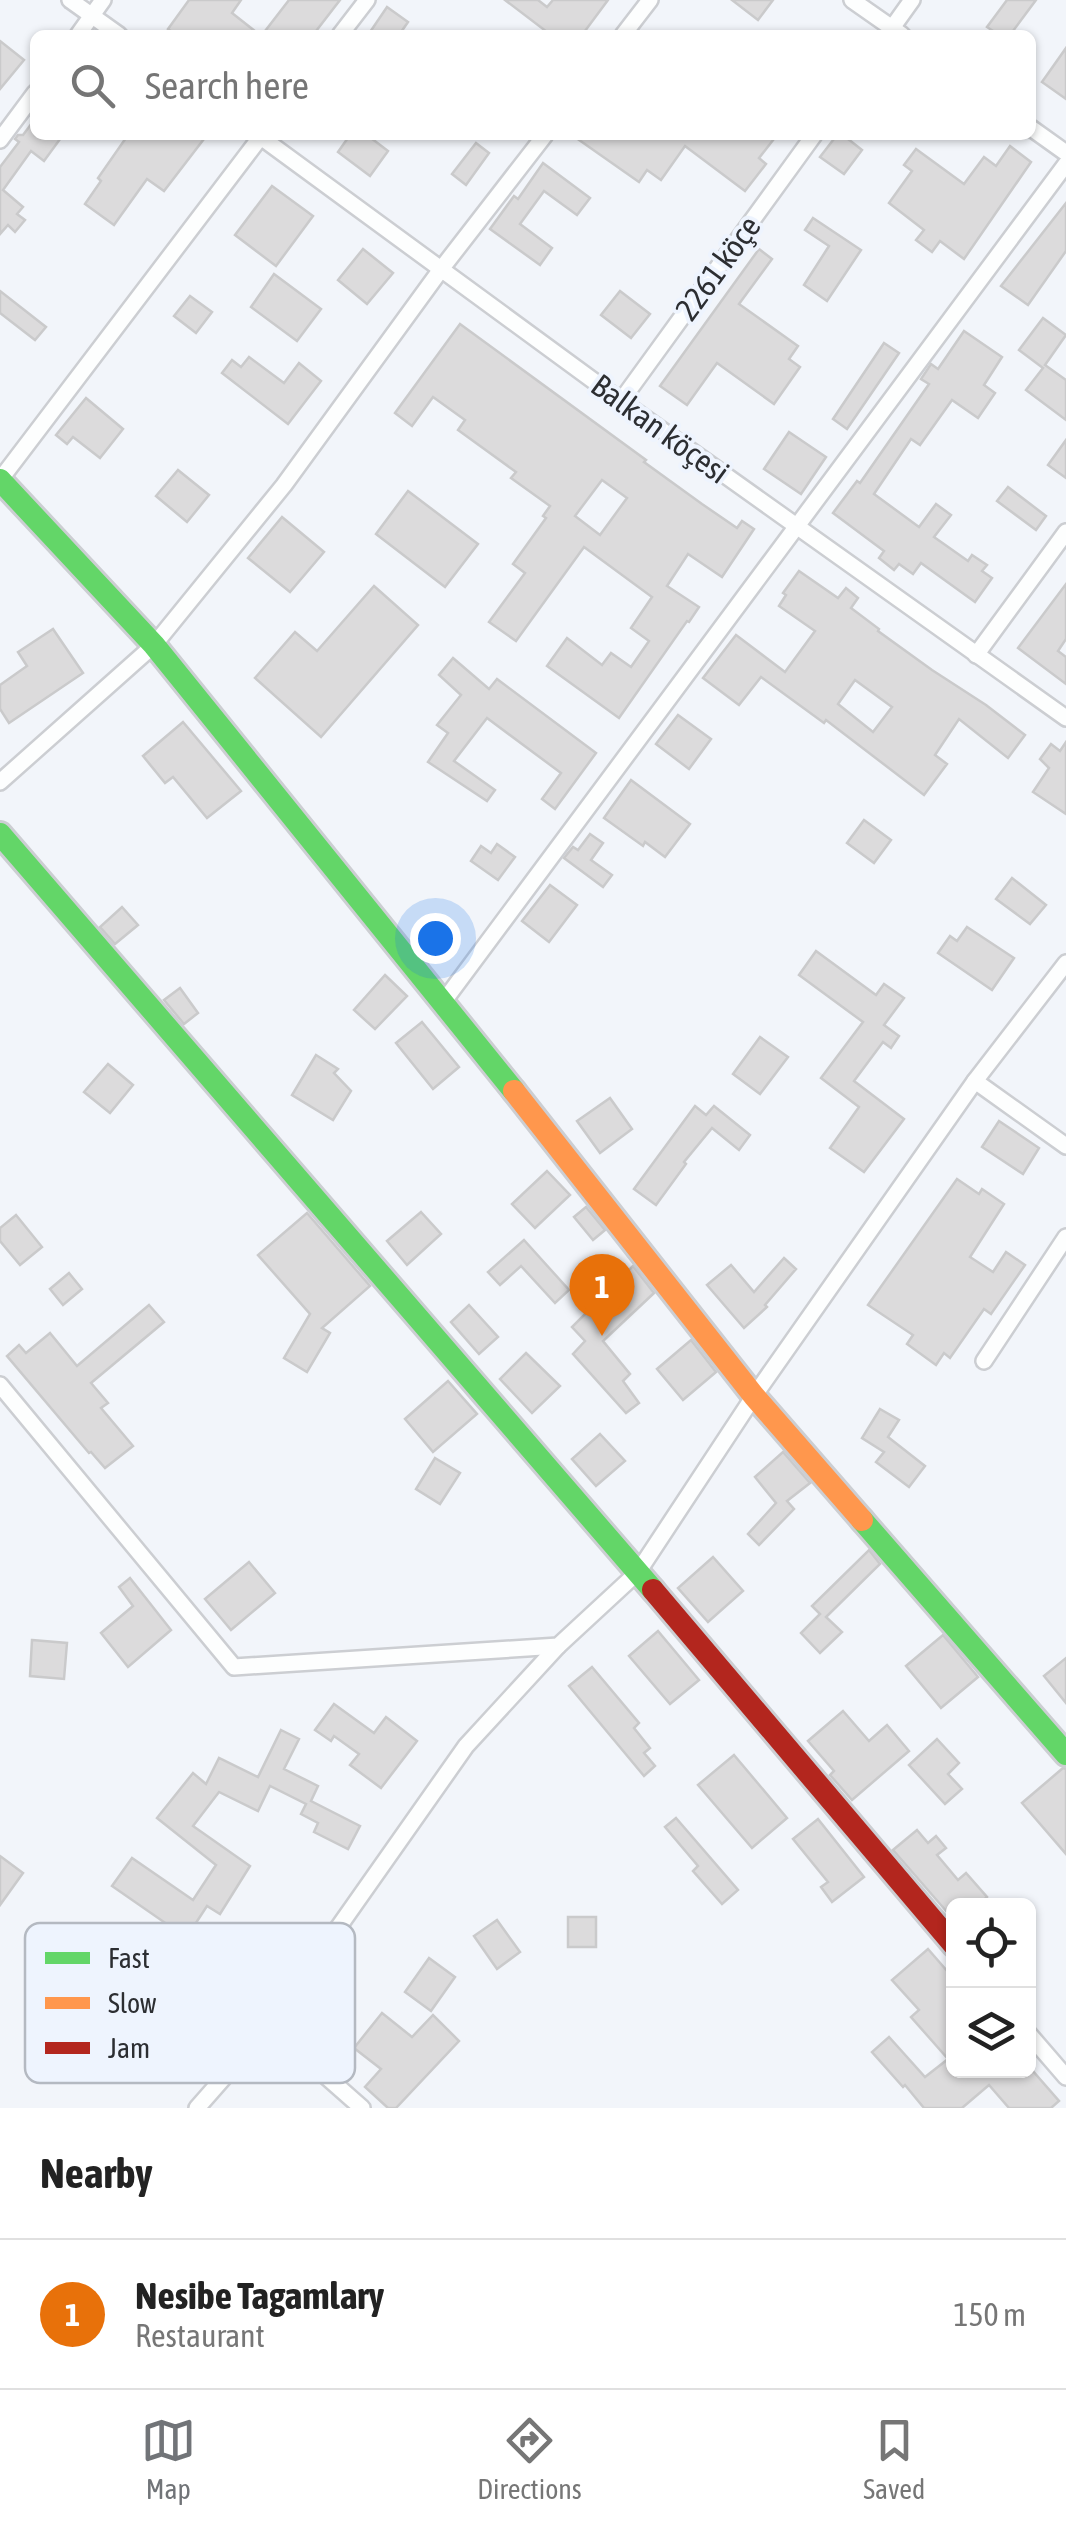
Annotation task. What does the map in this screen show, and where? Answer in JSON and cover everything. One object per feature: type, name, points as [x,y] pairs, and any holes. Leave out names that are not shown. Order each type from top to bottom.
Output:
[{"type":"street","points":[[70,0],[113,30]]},
{"type":"street","points":[[82,30],[102,0]]},
{"type":"street","points":[[344,30],[367,0]]},
{"type":"street","points":[[627,30],[650,0]]},
{"type":"street","points":[[852,0],[889,30]]},
{"type":"street","points":[[895,30],[912,0]]},
{"type":"street","points":[[0,140],[30,100]]},
{"type":"street","points":[[1036,132],[1066,153]]},
{"type":"street","points":[[258,140],[0,480],[154,645],[444,1001],[754,1396],[1066,1754]]},
{"type":"street","name":"Balkan köçesi","points":[[266,140],[796,528],[1066,718]]},
{"type":"street","points":[[0,782],[154,645],[284,485],[541,140]]},
{"type":"street","name":"2261 köçe","points":[[621,401],[810,140]]},
{"type":"street","points":[[444,1001],[1066,164]]},
{"type":"street","points":[[976,655],[1066,532]]},
{"type":"street","points":[[0,834],[638,1572],[946,1936]]},
{"type":"street","points":[[341,1923],[466,1746],[558,1646],[638,1572],[754,1396],[975,1081],[1066,963]]},
{"type":"street","points":[[975,1081],[1066,1146]]},
{"type":"street","points":[[984,1361],[1066,1237]]},
{"type":"street","points":[[0,1385],[234,1667],[558,1646]]},
{"type":"street","points":[[1036,2042],[1066,2078]]},
{"type":"street","points":[[197,2108],[219,2083]]},
{"type":"street","points":[[334,2083],[362,2108]]},
{"type":"building","points":[[189,0],[241,0],[232,13],[254,30],[169,30]]},
{"type":"building","points":[[289,0],[340,0],[317,30],[266,30]]},
{"type":"building","points":[[505,0],[538,0],[547,7],[553,0],[608,0],[586,30],[544,30]]},
{"type":"building","points":[[732,0],[773,0],[758,20]]},
{"type":"building","points":[[1007,0],[1036,0],[1014,30],[987,27]]},
{"type":"building","points":[[387,7],[408,22],[402,30],[371,30]]},
{"type":"building","points":[[0,41],[24,60],[0,89]]},
{"type":"building","points":[[1066,48],[1066,99],[1042,82]]},
{"type":"building","points":[[30,126],[30,140],[59,140],[44,161],[31,151],[3,190],[23,207],[17,214],[25,220],[15,232],[8,225],[0,234],[0,167],[19,142],[15,139]]},
{"type":"building","points":[[125,140],[203,140],[164,191],[147,179],[114,225],[85,204],[101,181],[98,178]]},
{"type":"building","points":[[346,140],[374,140],[388,151],[370,176],[338,152]]},
{"type":"building","points":[[579,140],[773,140],[759,158],[766,164],[745,191],[685,146],[661,180],[647,170],[639,182]]},
{"type":"building","points":[[833,140],[849,140],[862,150],[844,174],[820,157]]},
{"type":"building","points":[[476,143],[489,153],[466,185],[452,174]]},
{"type":"building","points":[[1010,146],[1031,162],[964,259],[940,241],[932,252],[916,240],[924,230],[889,203],[912,171],[904,165],[916,149],[964,184],[984,157],[996,166]]},
{"type":"building","points":[[543,163],[590,198],[577,215],[544,191],[520,224],[552,248],[540,265],[490,229],[514,196],[518,199]]},
{"type":"building","points":[[272,186],[313,216],[276,266],[235,235]]},
{"type":"building","points":[[1066,203],[1066,251],[1028,305],[1001,286]]},
{"type":"building","points":[[813,218],[861,250],[827,301],[804,285],[829,246],[805,230]]},
{"type":"building","points":[[363,249],[393,273],[367,304],[338,280]]},
{"type":"building","points":[[759,249],[772,259],[739,304],[798,346],[789,359],[800,367],[774,404],[717,363],[687,405],[660,386]]},
{"type":"building","points":[[274,274],[321,309],[297,341],[251,307]]},
{"type":"building","points":[[0,291],[46,327],[35,340],[0,313]]},
{"type":"building","points":[[620,291],[650,314],[631,338],[601,315]]},
{"type":"building","points":[[190,296],[212,312],[196,333],[174,316]]},
{"type":"building","points":[[1043,318],[1066,335],[1045,365],[1066,380],[1066,420],[1026,390],[1043,368],[1019,350]]},
{"type":"building","points":[[460,324],[702,504],[737,528],[742,521],[754,529],[722,577],[688,554],[667,586],[699,607],[619,718],[547,666],[567,638],[602,665],[611,653],[631,667],[649,641],[631,628],[652,597],[584,547],[516,641],[489,622],[525,573],[513,564],[546,518],[543,516],[550,506],[511,478],[516,472],[458,430],[465,420],[433,397],[412,426],[395,413]],"holes":[[[602,480],[627,498],[600,535],[575,516]]]},
{"type":"building","points":[[964,331],[1002,357],[984,385],[995,393],[978,418],[952,400],[920,445],[911,439],[874,494],[919,527],[936,504],[951,515],[934,537],[968,561],[972,555],[987,565],[982,571],[992,578],[975,602],[921,563],[913,574],[899,564],[894,570],[879,558],[884,551],[833,513],[857,481],[860,483],[929,384],[921,379],[931,364],[938,369]]},
{"type":"building","points":[[884,343],[899,353],[847,429],[833,419]]},
{"type":"building","points":[[249,357],[284,383],[299,363],[321,381],[288,424],[222,373],[232,360],[241,367]]},
{"type":"building","points":[[86,398],[123,429],[100,458],[73,437],[67,444],[56,435]]},
{"type":"building","points":[[789,432],[826,457],[801,494],[764,469]]},
{"type":"building","points":[[1066,440],[1066,478],[1048,465]]},
{"type":"building","points":[[178,470],[209,495],[187,522],[156,496]]},
{"type":"building","points":[[1008,487],[1046,516],[1036,530],[997,501]]},
{"type":"building","points":[[408,491],[478,544],[445,587],[376,534]]},
{"type":"building","points":[[282,517],[324,552],[290,592],[248,558]]},
{"type":"building","points":[[799,571],[838,598],[846,588],[858,598],[851,608],[878,631],[1025,735],[1008,758],[959,719],[935,755],[947,764],[924,795],[826,720],[824,723],[761,677],[739,705],[703,678],[736,635],[785,672],[815,631],[779,606],[786,595],[783,593]],"holes":[[[855,680],[892,707],[873,732],[838,704]]]},
{"type":"building","points":[[1066,584],[1066,639],[1058,651],[1066,657],[1066,684],[1018,648]]},
{"type":"building","points":[[374,586],[418,625],[321,737],[255,678],[295,632],[317,651]]},
{"type":"building","points":[[53,629],[83,673],[9,723],[0,709],[0,685],[27,666],[18,652]]},
{"type":"building","points":[[453,658],[489,689],[497,679],[596,753],[555,809],[542,799],[561,773],[487,718],[454,761],[495,790],[487,801],[428,762],[448,733],[437,725],[461,695],[439,675]]},
{"type":"building","points":[[678,715],[711,739],[689,769],[656,744]]},
{"type":"building","points":[[183,722],[241,791],[207,818],[173,777],[165,783],[143,756]]},
{"type":"building","points":[[1066,742],[1066,814],[1033,792],[1049,768],[1040,759],[1051,744],[1060,751]]},
{"type":"building","points":[[631,780],[690,824],[665,857],[604,818]]},
{"type":"building","points":[[864,820],[891,840],[874,863],[847,843]]},
{"type":"building","points":[[590,834],[603,843],[591,860],[612,875],[603,887],[564,858],[573,847],[578,850]]},
{"type":"building","points":[[497,844],[515,857],[498,880],[471,861],[481,846],[491,853]]},
{"type":"building","points":[[1012,878],[1046,905],[1030,924],[996,899]]},
{"type":"building","points":[[550,885],[577,905],[549,942],[522,921]]},
{"type":"building","points":[[122,907],[138,925],[115,944],[100,927]]},
{"type":"building","points":[[967,927],[1014,958],[992,990],[938,953],[950,936],[957,941]]},
{"type":"building","points":[[816,951],[876,995],[884,984],[904,998],[884,1025],[899,1036],[891,1048],[883,1042],[854,1081],[904,1119],[864,1172],[830,1148],[859,1107],[821,1078],[863,1022],[799,975]]},
{"type":"building","points":[[385,975],[407,996],[375,1029],[354,1010]]},
{"type":"building","points":[[180,988],[198,1013],[184,1024],[164,1000]]},
{"type":"building","points":[[422,1022],[459,1067],[433,1089],[396,1043]]},
{"type":"building","points":[[760,1037],[788,1057],[760,1094],[733,1074]]},
{"type":"building","points":[[316,1055],[338,1069],[334,1073],[351,1091],[333,1120],[292,1095]]},
{"type":"building","points":[[108,1064],[133,1085],[110,1113],[84,1092]]},
{"type":"building","points":[[610,1098],[632,1129],[600,1153],[577,1121]]},
{"type":"building","points":[[695,1106],[706,1115],[714,1106],[750,1135],[739,1150],[712,1128],[656,1205],[634,1189]]},
{"type":"building","points":[[999,1121],[1039,1148],[1023,1174],[982,1147]]},
{"type":"building","points":[[547,1171],[570,1195],[535,1228],[512,1204]]},
{"type":"building","points":[[957,1179],[1004,1204],[970,1257],[993,1272],[1006,1252],[1025,1265],[991,1314],[984,1309],[950,1358],[944,1353],[936,1365],[907,1344],[913,1335],[868,1305]]},
{"type":"building","points":[[586,1207],[605,1230],[593,1240],[574,1217]]},
{"type":"building","points":[[421,1212],[441,1234],[407,1265],[387,1241]]},
{"type":"building","points":[[307,1213],[370,1286],[322,1328],[330,1333],[307,1372],[284,1358],[310,1314],[258,1255]]},
{"type":"building","points":[[16,1215],[42,1247],[20,1265],[0,1241],[0,1228]]},
{"type":"building","points":[[524,1240],[569,1290],[555,1303],[521,1266],[500,1285],[488,1272]]},
{"type":"building","points":[[784,1258],[796,1269],[767,1307],[744,1328],[707,1285],[731,1265],[754,1292]]},
{"type":"building","points":[[633,1266],[654,1293],[603,1341],[630,1374],[623,1381],[639,1403],[626,1413],[573,1354],[585,1341],[572,1327]]},
{"type":"building","points":[[69,1273],[82,1289],[63,1305],[50,1289]]},
{"type":"building","points":[[149,1305],[164,1322],[91,1383],[108,1403],[101,1408],[133,1446],[105,1468],[7,1356],[19,1345],[26,1353],[50,1333],[77,1366]]},
{"type":"building","points":[[469,1305],[498,1337],[479,1354],[451,1322]]},
{"type":"building","points":[[691,1340],[716,1372],[683,1400],[657,1369]]},
{"type":"building","points":[[526,1353],[560,1386],[532,1413],[500,1379]]},
{"type":"building","points":[[448,1381],[477,1414],[433,1452],[405,1419]]},
{"type":"building","points":[[880,1409],[899,1420],[888,1437],[925,1466],[909,1487],[876,1462],[884,1452],[862,1438]]},
{"type":"building","points":[[600,1434],[625,1461],[596,1486],[572,1459]]},
{"type":"building","points":[[783,1452],[810,1483],[787,1501],[794,1509],[759,1545],[748,1534],[776,1503],[755,1477]]},
{"type":"building","points":[[435,1458],[460,1473],[440,1504],[416,1489]]},
{"type":"building","points":[[869,1550],[880,1564],[826,1617],[842,1632],[820,1653],[801,1633],[820,1614],[812,1606]]},
{"type":"building","points":[[713,1557],[743,1591],[708,1622],[678,1588]]},
{"type":"building","points":[[249,1562],[275,1593],[231,1630],[205,1599]]},
{"type":"building","points":[[130,1578],[171,1630],[128,1667],[101,1633],[133,1606],[119,1587]]},
{"type":"building","points":[[658,1631],[699,1680],[670,1704],[629,1656]]},
{"type":"building","points":[[943,1635],[978,1677],[941,1708],[906,1666]]},
{"type":"building","points":[[32,1640],[67,1643],[64,1679],[30,1676]]},
{"type":"building","points":[[1066,1658],[1066,1703],[1044,1676]]},
{"type":"building","points":[[592,1667],[639,1723],[634,1728],[650,1748],[644,1753],[655,1766],[644,1776],[569,1686]]},
{"type":"building","points":[[334,1704],[374,1733],[386,1717],[417,1741],[381,1788],[350,1765],[359,1754],[334,1736],[331,1741],[315,1730]]},
{"type":"building","points":[[843,1711],[869,1741],[887,1725],[909,1751],[852,1800],[808,1741]]},
{"type":"building","points":[[281,1730],[299,1739],[284,1769],[318,1786],[311,1801],[360,1826],[348,1849],[314,1832],[318,1823],[301,1814],[306,1804],[270,1786],[258,1811],[219,1792],[193,1826],[250,1866],[220,1914],[207,1906],[196,1923],[165,1923],[112,1886],[132,1858],[193,1900],[216,1865],[157,1818],[193,1773],[206,1784],[219,1758],[258,1777]]},
{"type":"building","points":[[937,1739],[959,1763],[948,1774],[962,1789],[945,1804],[909,1765]]},
{"type":"building","points":[[734,1755],[787,1818],[752,1848],[698,1785]]},
{"type":"building","points":[[1066,1769],[1066,1854],[1022,1803]]},
{"type":"building","points":[[676,1818],[738,1890],[722,1904],[693,1871],[698,1866],[665,1827]]},
{"type":"building","points":[[818,1819],[864,1877],[832,1902],[821,1887],[828,1882],[793,1839]]},
{"type":"building","points":[[917,1830],[928,1843],[936,1836],[946,1848],[937,1855],[958,1880],[966,1873],[987,1897],[946,1898],[946,1911],[893,1850]]},
{"type":"building","points":[[0,1856],[23,1873],[0,1905]]},
{"type":"building","points":[[568,1917],[596,1917],[596,1947],[568,1947]]},
{"type":"building","points":[[497,1920],[520,1952],[497,1969],[474,1936]]},
{"type":"building","points":[[928,1949],[946,1970],[946,2057],[911,2017],[919,2010],[892,1980]]},
{"type":"building","points":[[429,1958],[455,1977],[431,2011],[405,1992]]},
{"type":"building","points":[[382,2013],[412,2037],[433,2015],[459,2041],[396,2108],[388,2108],[365,2087],[381,2069],[355,2047]]},
{"type":"building","points":[[889,2037],[925,2077],[946,2061],[946,2078],[1036,2078],[1036,2075],[1059,2101],[1051,2108],[1009,2108],[989,2085],[962,2108],[924,2108],[872,2052]]},
{"type":"traffic: fast","points":[[0,480],[154,645],[514,1091]]},
{"type":"traffic: fast","points":[[0,834],[653,1590]]},
{"type":"traffic: fast","points":[[862,1520],[1066,1754]]},
{"type":"traffic: slow","points":[[514,1091],[754,1396],[862,1520]]},
{"type":"traffic: jam","points":[[653,1590],[946,1936]]},
{"type":"place","name":"Nesibe Tagamlary","points":[[602,1336]]}]
